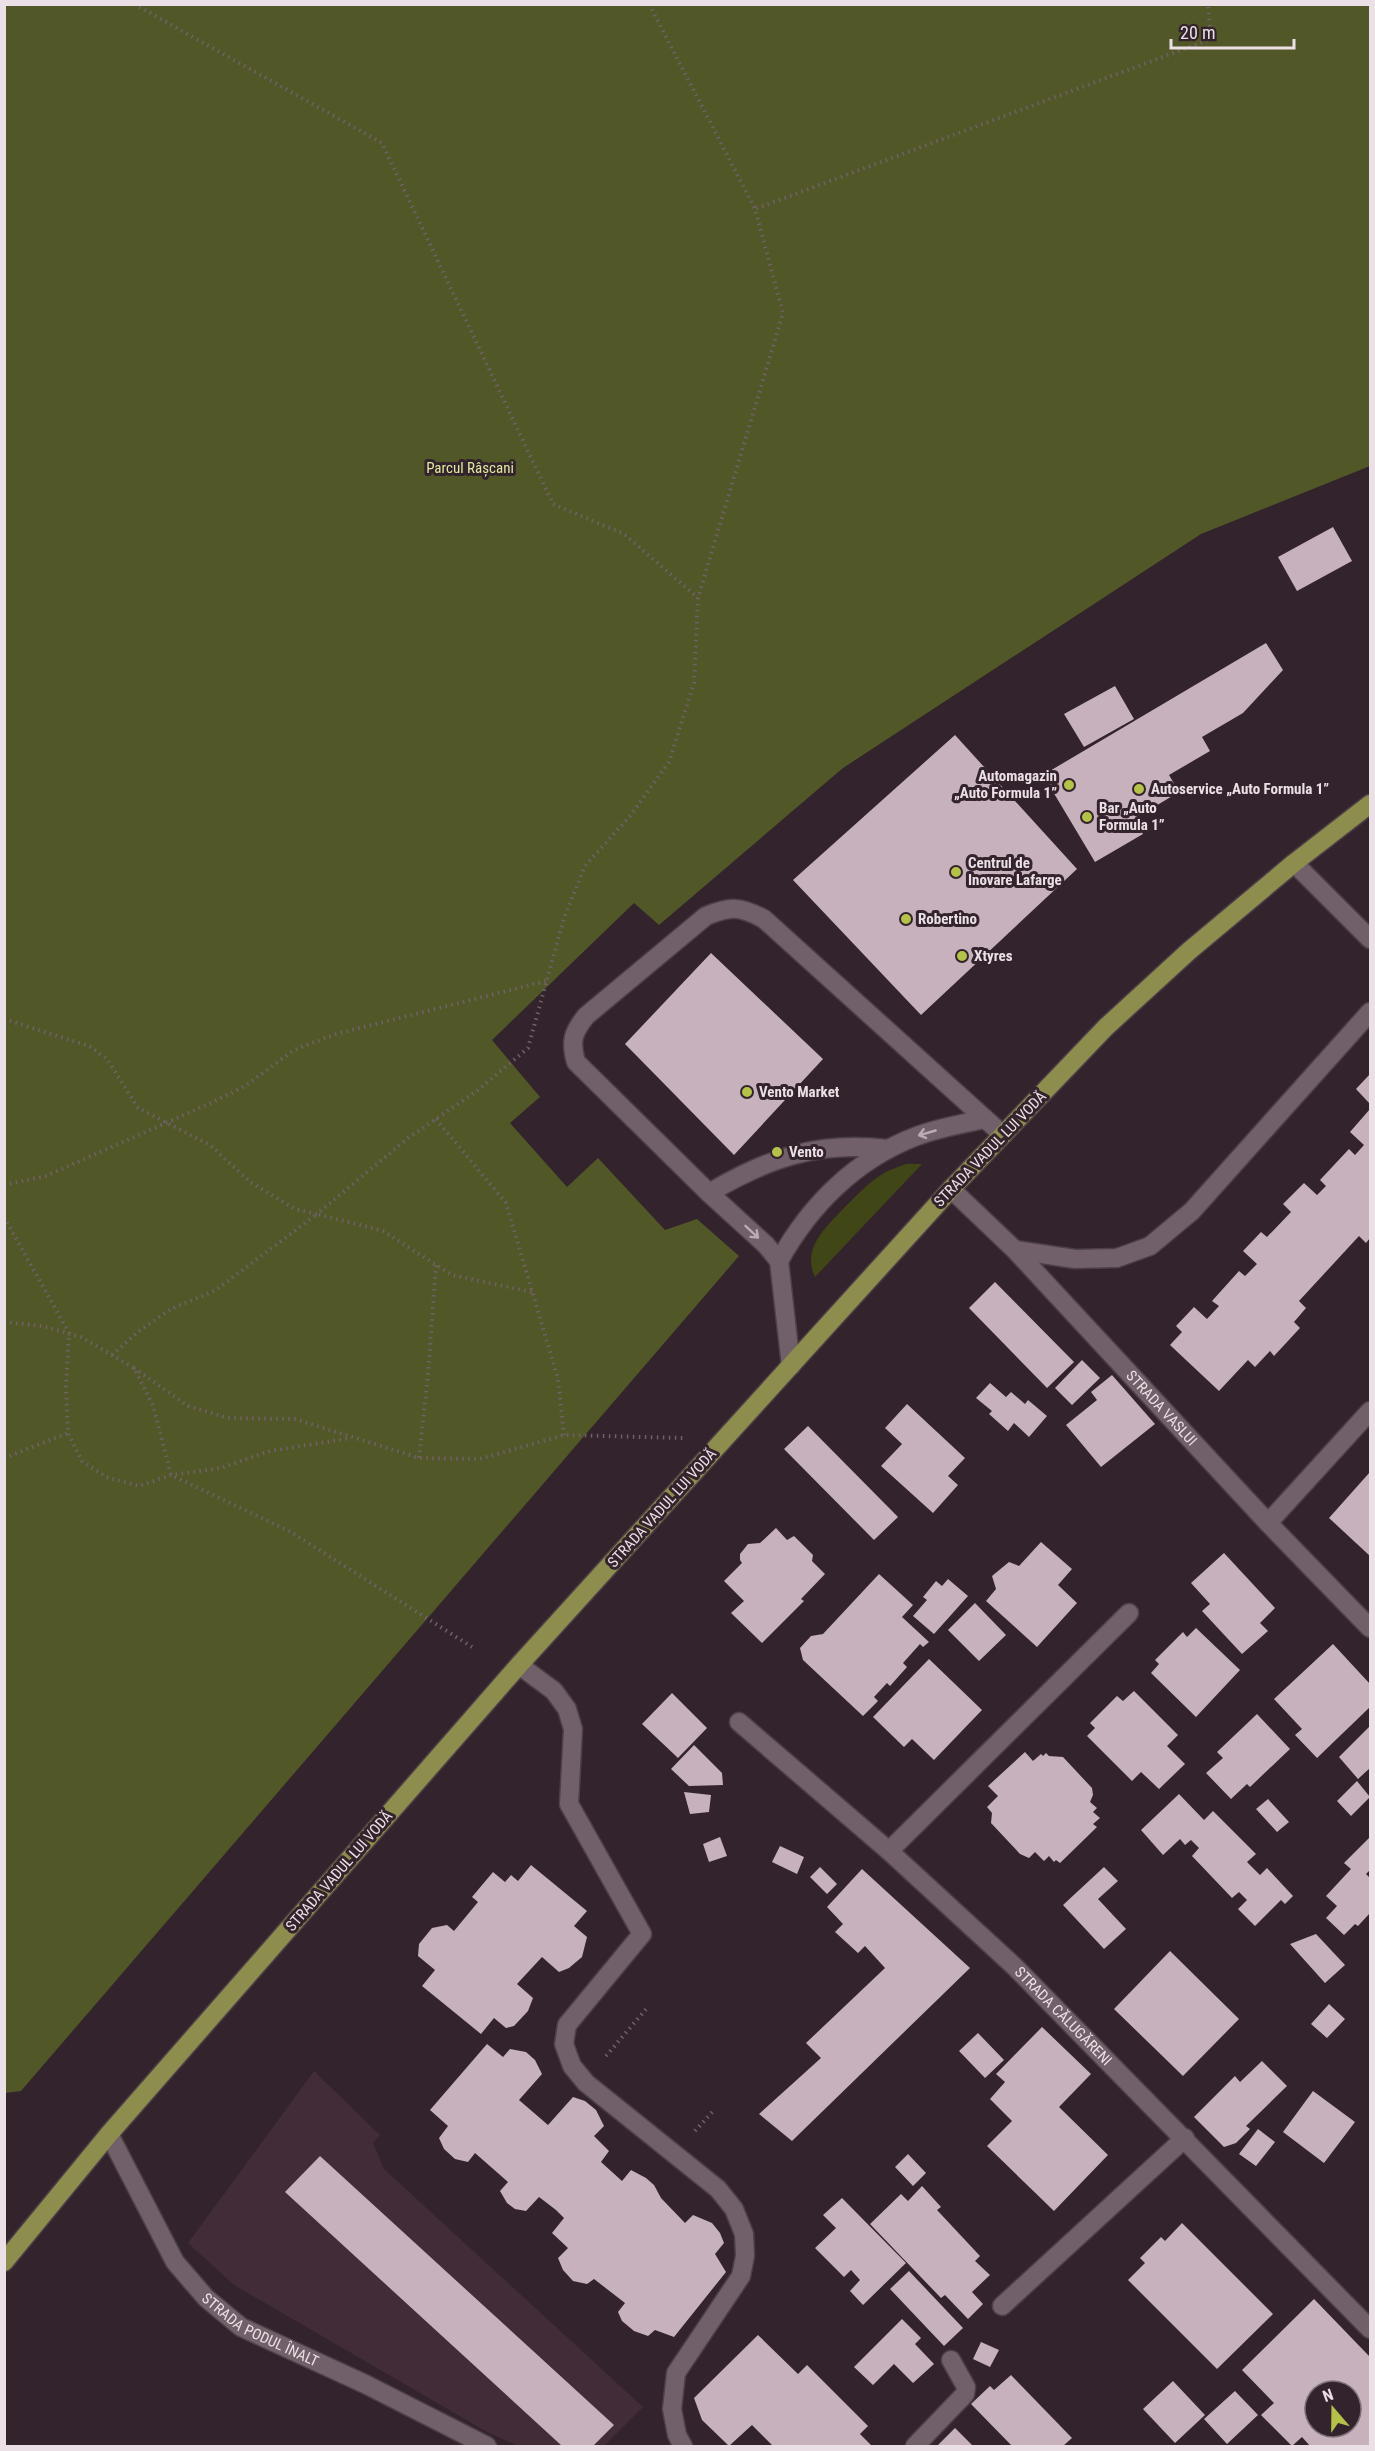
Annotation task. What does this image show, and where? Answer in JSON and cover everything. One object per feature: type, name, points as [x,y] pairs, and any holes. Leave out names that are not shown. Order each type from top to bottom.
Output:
[{"type":"main road","name":"STRADA VADUL LUI VODĂ","points":[[4,2262],[109,2134],[519,1665],[951,1190],[1106,1027],[1189,951],[1294,863],[1371,804]]},
{"type":"street","points":[[1294,863],[1371,939]]},
{"type":"street","points":[[791,1366],[779,1261],[766,1245],[709,1193],[576,1062],[572,1048],[574,1031],[586,1016],[706,916],[726,908],[745,909],[764,919],[1003,1135]]},
{"type":"street","points":[[1015,1250],[1075,1259],[1117,1258],[1150,1246],[1192,1211],[1371,1012]]},
{"type":"street","points":[[779,1261],[801,1224],[854,1170],[887,1149],[918,1136],[984,1119]]},
{"type":"street","points":[[709,1193],[768,1163],[799,1154],[842,1146],[887,1149]]},
{"type":"street","name":"STRADA VASLUI","points":[[951,1190],[1015,1250],[1268,1523],[1371,1628]]},
{"type":"street","points":[[1268,1523],[1371,1411]]},
{"type":"street","points":[[889,1851],[1129,1613]]},
{"type":"street","points":[[519,1665],[555,1691],[567,1709],[573,1729],[569,1804],[642,1934],[567,2025],[564,2044],[572,2066],[586,2082],[718,2189],[734,2209],[744,2234],[745,2256],[741,2276],[676,2373],[672,2409],[677,2435],[683,2446]]},
{"type":"street","name":"STRADA CĂLUGĂRENI","points":[[740,1722],[889,1851],[1015,1966],[1371,2329]]},
{"type":"street","name":"STRADA PODUL ÎNALT","points":[[109,2134],[175,2262],[206,2298],[223,2313],[241,2327],[365,2384],[487,2446]]},
{"type":"street","points":[[1002,2306],[1185,2138]]},
{"type":"street","points":[[915,2446],[965,2394],[966,2386],[951,2360]]},
{"type":"path","points":[[134,4],[382,143],[553,504],[624,534],[698,598]]},
{"type":"path","points":[[112,1355],[139,1331],[171,1309],[216,1290],[317,1214],[408,1138],[477,1091],[528,1048],[564,918],[585,866],[630,816],[669,762],[694,683],[698,598],[783,313],[755,209],[649,4]]},
{"type":"path","points":[[755,209],[1211,39],[1208,4]]},
{"type":"path","points":[[4,1185],[46,1176],[167,1122],[245,1086],[294,1050],[336,1034],[546,981]]},
{"type":"path","points":[[4,1019],[89,1046],[107,1059],[138,1108],[210,1145],[250,1182],[295,1209],[383,1231],[452,1275],[532,1292]]},
{"type":"path","points":[[436,1119],[506,1203],[558,1379],[564,1435]]},
{"type":"path","points":[[4,1217],[69,1333],[66,1387],[68,1433],[82,1461],[106,1477],[139,1486],[171,1475],[221,1468],[270,1451],[352,1438]]},
{"type":"path","points":[[419,1458],[436,1264]]},
{"type":"path","points":[[4,1322],[42,1326],[81,1337],[134,1368],[188,1406],[228,1418],[295,1419],[419,1458],[480,1459],[564,1435],[726,1438]]},
{"type":"path","points":[[134,1368],[153,1405],[171,1475]]},
{"type":"path","points":[[4,1458],[68,1433]]},
{"type":"path","points":[[171,1475],[291,1532],[472,1647]]},
{"type":"path","points":[[606,2056],[647,2008]]},
{"type":"shaded area","points":[[314,2071],[380,2135],[373,2143],[384,2169],[643,2407],[604,2446],[518,2446],[487,2432],[234,2285],[188,2243]]},
{"type":"green space","name":"Parcul Râșcani","points":[[5,4],[1370,5],[1370,466],[1201,534],[843,768],[659,925],[634,903],[492,1040],[540,1097],[510,1123],[567,1187],[598,1158],[665,1230],[697,1219],[739,1256],[21,2091],[5,2093]]},
{"type":"green space","points":[[906,1164],[922,1164],[815,1277],[811,1256],[818,1238],[831,1221],[873,1180]]},
{"type":"building","points":[[1333,527],[1352,561],[1297,591],[1278,557]]},
{"type":"building","points":[[1266,643],[1283,670],[1243,713],[1202,737],[1210,751],[1169,775],[1179,792],[1134,819],[1143,834],[1095,862],[1043,775]]},
{"type":"building","points":[[1115,686],[1134,719],[1084,747],[1064,714]]},
{"type":"building","points":[[955,735],[1077,869],[921,1015],[793,880]]},
{"type":"building","points":[[711,953],[823,1059],[734,1155],[625,1044]]},
{"type":"building","points":[[1370,1074],[1370,1104],[1356,1089]]},
{"type":"building","points":[[1370,1109],[1370,1238],[1366,1243],[1359,1236],[1299,1301],[1306,1308],[1294,1322],[1300,1328],[1274,1356],[1270,1351],[1255,1367],[1248,1360],[1219,1391],[1170,1345],[1182,1332],[1176,1326],[1194,1307],[1207,1319],[1219,1306],[1212,1301],[1239,1271],[1245,1276],[1257,1264],[1243,1251],[1261,1232],[1267,1237],[1291,1212],[1283,1204],[1304,1183],[1317,1195],[1326,1186],[1320,1180],[1349,1149],[1355,1155],[1364,1145],[1350,1132]]},
{"type":"building","points":[[995,1282],[1074,1362],[1047,1388],[969,1308]]},
{"type":"building","points":[[1082,1360],[1100,1378],[1072,1405],[1055,1388]]},
{"type":"building","points":[[1112,1375],[1155,1424],[1101,1467],[1066,1425],[1097,1400],[1091,1392]]},
{"type":"building","points":[[990,1383],[1006,1397],[1011,1392],[1025,1404],[1028,1400],[1047,1416],[1029,1437],[1014,1423],[1008,1431],[989,1414],[992,1411],[976,1398]]},
{"type":"building","points":[[907,1404],[965,1458],[948,1476],[958,1485],[933,1513],[881,1466],[902,1444],[885,1428]]},
{"type":"building","points":[[808,1426],[898,1517],[874,1540],[784,1449]]},
{"type":"building","points":[[1370,1472],[1370,1556],[1329,1518]]},
{"type":"building","points":[[776,1528],[787,1540],[794,1536],[813,1555],[812,1561],[825,1574],[801,1599],[804,1601],[762,1643],[731,1613],[744,1601],[724,1581],[742,1563],[740,1554],[748,1544],[760,1543]]},
{"type":"building","points":[[1041,1542],[1072,1569],[1058,1585],[1077,1603],[1037,1647],[986,1601],[996,1589],[992,1576],[1009,1562],[1019,1566]]},
{"type":"building","points":[[1224,1553],[1275,1608],[1260,1623],[1268,1631],[1242,1654],[1202,1611],[1210,1604],[1191,1583]]},
{"type":"building","points":[[879,1574],[913,1605],[902,1617],[929,1642],[923,1647],[920,1644],[903,1663],[907,1667],[890,1686],[887,1683],[874,1697],[878,1701],[863,1716],[803,1660],[800,1648],[811,1636],[823,1634]]},
{"type":"building","points":[[948,1579],[968,1596],[934,1634],[913,1616],[927,1600],[923,1597],[936,1581],[942,1586]]},
{"type":"building","points":[[975,1603],[1006,1635],[979,1661],[948,1630]]},
{"type":"building","points":[[1196,1628],[1240,1670],[1196,1717],[1151,1673],[1159,1664],[1155,1660],[1183,1632],[1187,1637]]},
{"type":"building","points":[[1333,1644],[1370,1684],[1370,1707],[1317,1758],[1295,1735],[1302,1729],[1274,1699]]},
{"type":"building","points":[[929,1659],[982,1710],[934,1760],[912,1739],[904,1747],[873,1717]]},
{"type":"building","points":[[1134,1691],[1178,1735],[1167,1746],[1185,1764],[1159,1789],[1141,1772],[1132,1781],[1087,1736],[1095,1728],[1090,1723],[1117,1696],[1123,1701]]},
{"type":"building","points":[[672,1693],[707,1728],[678,1758],[642,1724]]},
{"type":"building","points":[[1257,1714],[1290,1749],[1250,1787],[1247,1784],[1231,1799],[1206,1773],[1223,1758],[1217,1752]]},
{"type":"building","points":[[1370,1726],[1370,1768],[1358,1779],[1339,1757]]},
{"type":"building","points":[[694,1745],[722,1773],[723,1785],[689,1786],[671,1769]]},
{"type":"building","points":[[1025,1752],[1033,1761],[1046,1753],[1049,1756],[1063,1757],[1092,1788],[1093,1795],[1090,1802],[1097,1808],[1093,1812],[1100,1818],[1093,1824],[1097,1827],[1060,1863],[1056,1860],[1054,1862],[1049,1856],[1044,1861],[1035,1852],[1029,1858],[1020,1854],[991,1823],[992,1813],[987,1807],[998,1796],[988,1786]]},
{"type":"building","points":[[1357,1781],[1370,1797],[1351,1816],[1337,1801]]},
{"type":"building","points":[[684,1792],[711,1795],[709,1812],[690,1814]]},
{"type":"building","points":[[1179,1794],[1204,1820],[1213,1811],[1256,1854],[1247,1862],[1260,1875],[1267,1868],[1293,1896],[1285,1904],[1281,1900],[1255,1926],[1238,1909],[1247,1900],[1239,1892],[1232,1898],[1192,1856],[1199,1848],[1191,1840],[1185,1845],[1180,1839],[1163,1855],[1141,1830]]},
{"type":"building","points":[[1268,1799],[1289,1822],[1277,1832],[1256,1809]]},
{"type":"building","points":[[720,1837],[727,1856],[709,1862],[703,1844]]},
{"type":"building","points":[[1370,1837],[1370,1870],[1366,1874],[1370,1878],[1370,1913],[1358,1926],[1355,1924],[1344,1935],[1326,1918],[1337,1906],[1326,1896],[1351,1869],[1344,1863]]},
{"type":"building","points":[[780,1846],[804,1857],[797,1874],[772,1862]]},
{"type":"building","points":[[531,1865],[587,1911],[574,1926],[587,1937],[582,1957],[569,1968],[559,1972],[542,1957],[517,1984],[533,1998],[528,2011],[514,2026],[506,2028],[494,2018],[481,2034],[422,1986],[435,1970],[418,1956],[419,1944],[432,1928],[447,1925],[454,1931],[478,1902],[472,1897],[493,1872],[505,1882],[511,1875],[518,1881]]},
{"type":"building","points":[[820,1867],[837,1884],[827,1894],[810,1877]]},
{"type":"building","points":[[1104,1867],[1118,1881],[1098,1899],[1126,1929],[1104,1949],[1063,1905]]},
{"type":"building","points":[[862,1869],[970,1968],[792,2141],[759,2114],[821,2058],[806,2043],[885,1968],[865,1946],[858,1953],[835,1932],[843,1924],[827,1907]]},
{"type":"building","points":[[1316,1934],[1345,1965],[1325,1983],[1290,1944]]},
{"type":"building","points":[[1170,1951],[1239,2019],[1183,2076],[1114,2009]]},
{"type":"building","points":[[1329,2004],[1345,2019],[1327,2038],[1311,2024]]},
{"type":"building","points":[[1042,2027],[1091,2074],[1059,2107],[1108,2155],[1054,2211],[987,2146],[1012,2121],[990,2099],[1005,2082],[996,2074]]},
{"type":"building","points":[[978,2033],[1004,2060],[985,2078],[959,2051]]},
{"type":"building","points":[[487,2044],[503,2057],[510,2049],[526,2052],[535,2060],[542,2074],[519,2100],[548,2125],[573,2097],[585,2101],[596,2110],[604,2126],[594,2136],[609,2151],[601,2162],[622,2181],[631,2170],[646,2178],[685,2223],[693,2215],[712,2223],[720,2233],[724,2243],[715,2254],[726,2272],[674,2337],[655,2330],[648,2336],[634,2331],[622,2321],[618,2312],[625,2303],[594,2279],[587,2284],[573,2281],[563,2270],[558,2258],[568,2248],[552,2233],[564,2218],[556,2210],[539,2197],[526,2211],[515,2209],[507,2203],[500,2191],[508,2182],[475,2153],[468,2162],[455,2159],[444,2149],[439,2138],[448,2126],[430,2110]]},
{"type":"building","points":[[1262,2061],[1287,2086],[1246,2126],[1250,2129],[1236,2143],[1224,2147],[1194,2117],[1235,2076],[1240,2082]]},
{"type":"building","points":[[1313,2091],[1355,2122],[1324,2163],[1283,2132]]},
{"type":"building","points":[[1258,2129],[1275,2142],[1256,2166],[1239,2154]]},
{"type":"building","points":[[908,2154],[926,2173],[913,2186],[895,2167]]},
{"type":"building","points":[[320,2156],[614,2425],[593,2446],[562,2446],[285,2192]]},
{"type":"building","points":[[922,2186],[941,2207],[937,2210],[980,2256],[975,2261],[990,2275],[972,2292],[983,2304],[968,2319],[945,2295],[941,2298],[870,2224],[901,2194],[908,2201]]},
{"type":"building","points":[[842,2198],[906,2263],[863,2305],[850,2291],[860,2280],[851,2270],[844,2277],[815,2248],[836,2228],[823,2215]]},
{"type":"building","points":[[1182,2223],[1273,2314],[1217,2369],[1128,2280],[1145,2263],[1140,2258],[1161,2237],[1165,2241]]},
{"type":"building","points":[[909,2271],[963,2328],[944,2346],[890,2289]]},
{"type":"building","points":[[1314,2299],[1370,2357],[1370,2446],[1310,2446],[1304,2439],[1363,2439],[1363,2379],[1303,2379],[1303,2438],[1292,2446],[1261,2415],[1274,2403],[1242,2370]]},
{"type":"building","points":[[902,2319],[921,2338],[915,2344],[934,2364],[913,2383],[894,2364],[873,2385],[854,2367]]},
{"type":"building","points":[[758,2335],[798,2374],[807,2365],[868,2426],[860,2434],[872,2446],[773,2446],[752,2425],[729,2446],[702,2420],[694,2398]]},
{"type":"building","points":[[981,2342],[999,2350],[990,2367],[973,2359]]},
{"type":"building","points":[[1011,2375],[1072,2438],[1063,2446],[1012,2446],[971,2404],[990,2386],[994,2390]]},
{"type":"building","points":[[1173,2381],[1205,2415],[1175,2443],[1143,2409]]},
{"type":"building","points":[[1235,2391],[1258,2415],[1227,2444],[1204,2419]]},
{"type":"building","points":[[955,2428],[973,2446],[937,2446]]},
{"type":"place","name":"Automagazin „Auto Formula 1”","points":[[1069,785]]},
{"type":"place","name":"Autoservice „Auto Formula 1”","points":[[1139,789]]},
{"type":"place","name":"Bar „Auto Formula 1”","points":[[1087,817]]},
{"type":"place","name":"Centrul de Inovare Lafarge","points":[[956,872]]},
{"type":"place","name":"Robertino","points":[[906,919]]},
{"type":"place","name":"Xtyres","points":[[962,956]]},
{"type":"place","name":"Vento Market","points":[[747,1092]]},
{"type":"place","name":"Vento","points":[[777,1152]]}]
